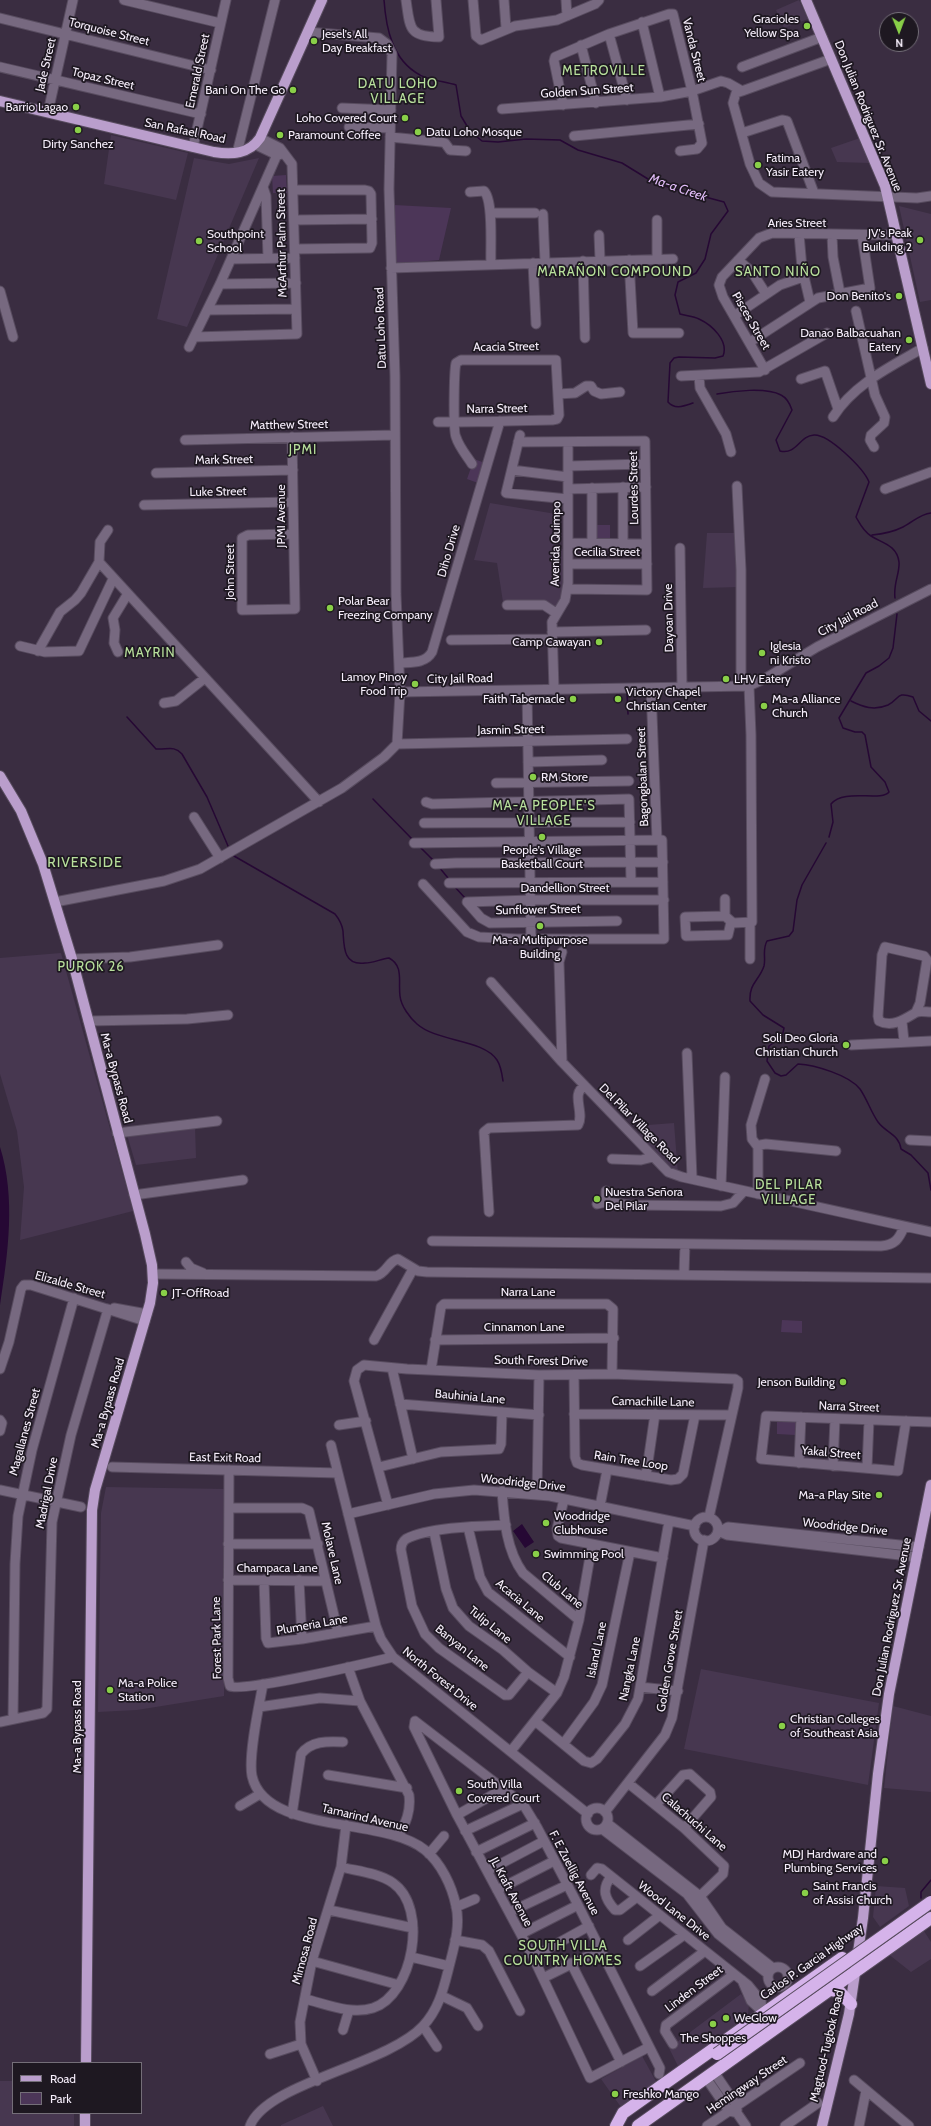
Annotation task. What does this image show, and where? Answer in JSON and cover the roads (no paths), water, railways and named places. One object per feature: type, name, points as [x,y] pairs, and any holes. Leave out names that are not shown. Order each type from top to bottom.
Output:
[{"type":"highway","name":"Carlos P. Garcia Highway","points":[[616,2126],[623,2113],[662,2079],[727,2040],[786,1990],[810,1980],[904,1914],[930,1898]]},
{"type":"highway","name":"Carlos P. Garcia Highway","points":[[622,2126],[631,2124],[930,1898]]},
{"type":"highway","name":"Carlos P. Garcia Highway","points":[[719,2057],[931,1910]]},
{"type":"highway","points":[[904,1914],[915,1929]]},
{"type":"highway","points":[[638,2126],[931,1918]]},
{"type":"highway","points":[[880,1931],[891,1946]]},
{"type":"highway","points":[[827,1968],[830,1990]]},
{"type":"highway","points":[[810,1980],[830,1990],[839,1991],[851,2004]]},
{"type":"highway","points":[[786,1990],[800,2011]]},
{"type":"highway","points":[[763,2011],[775,2028]]},
{"type":"highway","points":[[727,2040],[738,2055]]},
{"type":"main road","points":[[257,141],[322,0]]},
{"type":"main road","name":"Don Julian Rodriguez Sr. Avenue","points":[[806,0],[888,196],[931,384]]},
{"type":"main road","name":"San Rafael Road","points":[[0,103],[48,112],[223,153],[237,153],[257,141]]},
{"type":"main road","name":"Ma-a Bypass Road","points":[[0,776],[21,811],[35,840],[55,902],[72,959],[150,1254],[153,1274],[152,1292],[146,1317],[95,1490],[92,1510],[86,2062]]},
{"type":"main road","name":"Don Julian Rodriguez Sr. Avenue","points":[[856,1971],[884,1724],[892,1675],[931,1485]]},
{"type":"main road","name":"Magtuod-Tugbok Road","points":[[822,2126],[851,2004],[856,1971]]},
{"type":"main road","points":[[85,2114],[85,2126]]},
{"type":"street","name":"Jade Street","points":[[48,112],[73,0]]},
{"type":"street","points":[[124,0],[220,23]]},
{"type":"street","name":"Emerald Street","points":[[193,147],[226,0]]},
{"type":"street","points":[[237,153],[275,0]]},
{"type":"street","points":[[406,0],[410,26],[413,32],[439,37],[436,0]]},
{"type":"street","points":[[472,0],[476,36],[479,40],[506,28],[523,24],[556,20],[595,4],[598,0]]},
{"type":"street","points":[[504,0],[506,28]]},
{"type":"street","points":[[566,0],[567,16]]},
{"type":"street","name":"Vanda Street","points":[[642,22],[673,14],[692,91],[702,143],[697,149],[680,151]]},
{"type":"street","name":"Torquoise Street","points":[[0,18],[211,70]]},
{"type":"street","points":[[563,105],[554,58],[582,45],[642,22],[660,97]]},
{"type":"street","name":"Datu Loho Road","points":[[308,32],[375,37],[387,44],[392,60],[390,133],[391,268],[396,376],[396,594],[400,692]]},
{"type":"street","points":[[609,34],[627,100]]},
{"type":"street","points":[[742,67],[822,37]]},
{"type":"street","points":[[582,45],[596,102]]},
{"type":"street","points":[[831,59],[736,94],[733,102],[750,164],[756,179],[762,186],[776,193],[814,193],[917,198],[931,196]]},
{"type":"street","name":"Topaz Street","points":[[0,67],[201,114]]},
{"type":"street","name":"Golden Sun Street","points":[[502,109],[660,97],[692,91],[721,81],[728,83],[742,91]]},
{"type":"street","points":[[342,108],[391,110]]},
{"type":"street","points":[[742,133],[782,120],[787,121],[814,193]]},
{"type":"street","points":[[574,136],[699,124]]},
{"type":"street","points":[[349,127],[441,142],[445,143],[450,150],[466,151]]},
{"type":"street","points":[[189,347],[208,310],[263,186],[280,152],[257,141]]},
{"type":"street","name":"McArthur Palm Street","points":[[194,337],[297,334],[292,164],[280,152]]},
{"type":"street","points":[[263,186],[266,196],[268,258]]},
{"type":"street","points":[[231,259],[268,258],[371,247],[372,219],[369,191],[293,190]]},
{"type":"street","points":[[470,192],[480,190],[486,193],[490,213],[491,264]]},
{"type":"street","points":[[490,213],[539,213],[545,262]]},
{"type":"street","points":[[294,220],[372,219]]},
{"type":"street","points":[[657,220],[657,259]]},
{"type":"street","name":"Aries Street","points":[[719,283],[738,260],[763,235],[772,233],[897,235]]},
{"type":"street","points":[[799,234],[803,277],[810,302]]},
{"type":"street","points":[[599,235],[600,260]]},
{"type":"street","points":[[832,235],[833,257],[840,293]]},
{"type":"street","points":[[750,342],[810,302],[824,296],[866,290],[871,286],[862,235]]},
{"type":"street","points":[[391,268],[600,260],[673,259]]},
{"type":"street","points":[[629,260],[634,332],[679,333]]},
{"type":"street","points":[[738,260],[752,272],[766,294]]},
{"type":"street","points":[[583,261],[585,338]]},
{"type":"street","points":[[533,263],[536,324]]},
{"type":"street","points":[[734,316],[787,281],[803,277]]},
{"type":"street","points":[[220,284],[296,283]]},
{"type":"street","name":"Pisces Street","points":[[719,283],[721,292],[765,370]]},
{"type":"street","points":[[0,291],[13,336]]},
{"type":"street","points":[[208,310],[296,309]]},
{"type":"street","points":[[856,311],[870,378],[876,399],[885,418],[884,422],[871,435],[870,440],[874,447]]},
{"type":"street","points":[[681,376],[751,374],[765,370],[827,333]]},
{"type":"street","points":[[802,379],[825,371],[836,413],[870,378],[923,348]]},
{"type":"street","name":"Acacia Street","points":[[455,422],[455,372],[457,361],[556,360],[558,394]]},
{"type":"street","points":[[699,376],[700,388],[726,434],[731,452]]},
{"type":"street","points":[[558,394],[575,393],[586,386],[591,386],[594,391],[601,394],[620,392]]},
{"type":"street","name":"Narra Street","points":[[438,422],[557,419],[559,415],[558,394]]},
{"type":"street","name":"Diho Drive","points":[[399,663],[424,660],[429,658],[432,652],[500,421]]},
{"type":"street","points":[[455,422],[455,436],[472,464]]},
{"type":"street","name":"Matthew Street","points":[[185,440],[395,435]]},
{"type":"street","name":"JPMI Avenue","points":[[242,610],[295,609],[292,534],[292,437]]},
{"type":"street","name":"Lourdes Street","points":[[512,470],[519,438],[568,442],[645,441],[647,590],[568,589]]},
{"type":"street","name":"Avenida Quimpo","points":[[554,690],[552,622],[565,600],[568,589],[568,442]]},
{"type":"street","points":[[568,466],[645,464]]},
{"type":"street","name":"Mark Street","points":[[156,473],[293,470]]},
{"type":"street","points":[[568,477],[512,470],[506,493],[568,499]]},
{"type":"street","points":[[885,489],[931,472]]},
{"type":"street","points":[[568,489],[646,486]]},
{"type":"street","points":[[737,486],[745,686],[751,742],[752,922],[750,922],[750,959]]},
{"type":"street","points":[[622,544],[623,487]]},
{"type":"street","points":[[592,488],[592,544]]},
{"type":"street","name":"Luke Street","points":[[144,505],[292,502]]},
{"type":"street","points":[[38,651],[58,615],[75,600],[98,562],[100,542],[108,530]]},
{"type":"street","name":"John Street","points":[[242,610],[242,538],[248,535],[292,534]]},
{"type":"street","points":[[568,544],[646,544]]},
{"type":"street","name":"Dayoan Drive","points":[[680,548],[682,688]]},
{"type":"street","points":[[98,562],[319,802]]},
{"type":"street","name":"Cecilia Street","points":[[568,564],[646,564]]},
{"type":"street","points":[[20,646],[38,651],[63,653],[79,652],[113,579]]},
{"type":"street","name":"City Jail Road","points":[[400,692],[652,689],[745,686],[766,678],[817,648],[931,589]]},
{"type":"street","points":[[118,652],[114,643],[115,630],[113,618],[127,595]]},
{"type":"street","points":[[506,605],[544,605],[556,613]]},
{"type":"street","points":[[451,640],[646,630]]},
{"type":"street","points":[[164,703],[176,701],[205,678]]},
{"type":"street","name":"Bagongbalan Street","points":[[652,689],[657,840],[663,842],[663,862]]},
{"type":"street","points":[[527,690],[531,939]]},
{"type":"street","points":[[55,902],[164,881],[188,874],[220,858],[319,802],[360,776],[390,752],[397,744],[400,692]]},
{"type":"street","name":"Jasmin Street","points":[[397,744],[627,739]]},
{"type":"street","points":[[528,762],[602,760]]},
{"type":"street","points":[[496,783],[629,781]]},
{"type":"street","points":[[426,802],[432,804],[629,799],[631,881]]},
{"type":"street","points":[[194,817],[220,858]]},
{"type":"street","points":[[424,823],[630,822]]},
{"type":"street","points":[[414,843],[657,840]]},
{"type":"street","points":[[423,884],[471,935],[479,937],[531,939],[664,939],[663,862],[435,864]]},
{"type":"street","points":[[449,882],[664,882]]},
{"type":"street","points":[[724,899],[728,919],[728,935],[686,936],[685,917],[728,919],[750,922]]},
{"type":"street","name":"Dandellion Street","points":[[467,902],[531,900],[664,900]]},
{"type":"street","name":"Sunflower Street","points":[[467,902],[487,922],[617,921]]},
{"type":"street","points":[[72,959],[130,957],[218,945]]},
{"type":"street","points":[[885,947],[924,956],[927,960],[928,965],[920,1003],[916,1012],[902,1022],[883,1023],[878,1019],[882,950],[885,947]]},
{"type":"street","points":[[562,952],[559,962],[562,1062]]},
{"type":"street","name":"Del Pilar Village Road","points":[[491,982],[562,1062],[668,1172],[721,1186],[931,1232]]},
{"type":"street","points":[[916,1012],[931,1012]]},
{"type":"street","points":[[88,1021],[187,1019],[228,1015]]},
{"type":"street","points":[[902,1022],[904,1041]]},
{"type":"street","points":[[851,1045],[904,1041],[931,1041]]},
{"type":"street","points":[[687,1053],[692,1178]]},
{"type":"street","points":[[721,1186],[725,1077]]},
{"type":"street","points":[[758,1194],[758,1147],[752,1140],[751,1125],[765,1079]]},
{"type":"street","points":[[489,1212],[484,1132],[489,1128],[575,1126],[579,1122],[578,1094],[581,1088],[585,1086]]},
{"type":"street","points":[[117,1133],[217,1121]]},
{"type":"street","points":[[910,1140],[931,1141]]},
{"type":"street","points":[[758,1147],[760,1144],[766,1144],[836,1151]]},
{"type":"street","points":[[612,1159],[641,1160],[653,1157]]},
{"type":"street","points":[[134,1195],[243,1180]]},
{"type":"street","points":[[606,1191],[606,1202]]},
{"type":"street","points":[[597,1204],[606,1202],[629,1205],[721,1206],[734,1203],[744,1191]]},
{"type":"street","points":[[432,1241],[889,1245],[897,1242],[904,1227]]},
{"type":"street","points":[[684,1244],[684,1274]]},
{"type":"street","points":[[153,1274],[376,1276],[383,1273],[392,1261],[398,1260],[413,1269],[427,1272],[931,1278]]},
{"type":"street","points":[[186,1262],[191,1268],[206,1275]]},
{"type":"street","points":[[374,1340],[413,1269]]},
{"type":"street","name":"Elizalde Street","points":[[0,1369],[10,1342],[21,1289],[24,1285],[31,1285],[108,1309],[128,1309],[146,1317]]},
{"type":"street","name":"Magallanes Street","points":[[13,1719],[16,1534],[22,1495],[32,1450],[74,1298]]},
{"type":"street","name":"Narra Lane","points":[[432,1370],[435,1340],[441,1307],[448,1303],[608,1304],[613,1309],[614,1338],[612,1374]]},
{"type":"street","name":"Madrigal Drive","points":[[13,1719],[45,1712],[48,1705],[50,1533],[71,1435],[108,1309]]},
{"type":"street","name":"Cinnamon Lane","points":[[435,1340],[614,1338]]},
{"type":"street","name":"South Forest Drive","points":[[366,1421],[354,1381],[357,1370],[364,1365],[392,1368],[539,1375],[612,1374],[732,1377],[738,1381],[732,1415]]},
{"type":"street","points":[[392,1368],[413,1458]]},
{"type":"street","points":[[538,1494],[539,1375]]},
{"type":"street","name":"Rain Tree Loop","points":[[574,1375],[576,1462],[582,1465],[671,1480],[681,1477],[695,1415]]},
{"type":"street","name":"Bauhinia Lane","points":[[400,1404],[539,1415]]},
{"type":"street","points":[[378,1467],[441,1452],[498,1449],[501,1444],[502,1412]]},
{"type":"street","name":"Camachille Lane","points":[[574,1414],[732,1415]]},
{"type":"street","points":[[646,1476],[655,1414]]},
{"type":"street","points":[[709,1517],[732,1415]]},
{"type":"street","name":"Narra Street","points":[[761,1459],[766,1416],[931,1422]]},
{"type":"street","points":[[799,1463],[801,1417]]},
{"type":"street","points":[[833,1466],[835,1419]]},
{"type":"street","points":[[0,1420],[2,1423],[0,1431]]},
{"type":"street","points":[[867,1468],[869,1420]]},
{"type":"street","points":[[339,1425],[366,1421],[388,1505]]},
{"type":"street","name":"Yakal Street","points":[[761,1459],[898,1471],[906,1421]]},
{"type":"street","name":"North Forest Drive","points":[[331,1445],[376,1626],[381,1639],[393,1657],[588,1814]]},
{"type":"street","name":"East Exit Road","points":[[112,1468],[338,1473]]},
{"type":"street","name":"Forest Park Lane","points":[[229,1470],[229,1684],[235,1688],[263,1684],[393,1657]]},
{"type":"street","points":[[600,1506],[607,1470]]},
{"type":"street","points":[[0,1490],[81,1507]]},
{"type":"street","name":"Woodridge Drive","points":[[348,1514],[446,1492],[474,1490],[538,1494],[695,1526]]},
{"type":"street","name":"Club Lane","points":[[502,1491],[506,1525],[514,1559],[523,1573],[579,1620]]},
{"type":"street","points":[[564,1499],[557,1529],[558,1536],[564,1540],[664,1558]]},
{"type":"street","name":"Molave Lane","points":[[229,1508],[307,1509],[310,1514],[318,1544],[338,1632]]},
{"type":"street","points":[[709,1517],[716,1522],[720,1531],[714,1538],[704,1540],[696,1535],[695,1526],[701,1518],[709,1517]]},
{"type":"street","name":"Nangka Lane","points":[[535,1721],[564,1743],[584,1761],[595,1761],[629,1718],[638,1699],[664,1558],[669,1521]]},
{"type":"street","name":"Banyan Lane","points":[[506,1525],[468,1527],[434,1532],[406,1539],[400,1548],[412,1606],[425,1634],[435,1645],[502,1695],[510,1694],[528,1672]]},
{"type":"street","name":"Acacia Lane","points":[[468,1527],[480,1577],[488,1592],[570,1657]]},
{"type":"street","name":"Woodridge Drive","points":[[720,1531],[726,1535],[827,1542],[918,1552]]},
{"type":"street","name":"Tulip Lane","points":[[434,1532],[446,1589],[453,1608],[469,1626],[503,1650],[528,1672],[557,1693]]},
{"type":"street","name":"Golden Grove Street","points":[[605,1812],[665,1735],[672,1718],[704,1540]]},
{"type":"street","points":[[228,1544],[318,1544]]},
{"type":"street","points":[[511,1751],[557,1693],[564,1678],[579,1620],[592,1545]]},
{"type":"street","name":"Island Lane","points":[[564,1743],[594,1702],[602,1685],[630,1552]]},
{"type":"street","name":"Champaca Lane","points":[[228,1580],[326,1580]]},
{"type":"street","name":"Plumeria Lane","points":[[264,1580],[267,1641],[273,1644],[376,1626]]},
{"type":"street","points":[[299,1580],[302,1639]]},
{"type":"street","points":[[348,1667],[360,1701],[410,1795],[410,1808],[407,1821],[398,1836]]},
{"type":"street","points":[[240,1806],[260,1794],[255,1785],[252,1766],[263,1684]]},
{"type":"street","points":[[640,1687],[678,1690]]},
{"type":"street","points":[[259,1707],[320,1698],[360,1701]]},
{"type":"street","points":[[0,1722],[13,1719]]},
{"type":"street","name":"JL Kraft Avenue","points":[[418,1722],[414,1722],[414,1727],[465,1831],[533,1957],[590,2078],[621,2062]]},
{"type":"street","name":"F. E Zuellig Avenue","points":[[418,1722],[523,1804],[535,1823],[589,1926],[646,2049],[660,2068],[662,2079]]},
{"type":"street","points":[[292,1814],[301,1754],[314,1744],[342,1742]]},
{"type":"street","points":[[656,1805],[683,1775],[690,1774],[710,1792],[710,1797],[684,1828]]},
{"type":"street","points":[[328,1775],[407,1788]]},
{"type":"street","name":"Calachuchi Lane","points":[[628,1783],[684,1828],[722,1863],[725,1868],[723,1874],[697,1899]]},
{"type":"street","points":[[457,1815],[503,1789]]},
{"type":"street","name":"Tamarind Avenue","points":[[250,2126],[258,2112],[266,2105],[390,2049],[414,2034],[423,2026],[442,1996],[456,1940],[456,1907],[449,1884],[430,1854],[416,1844],[398,1836],[292,1814],[270,1804],[260,1794]]},
{"type":"street","points":[[465,1831],[523,1804]]},
{"type":"street","points":[[596,1809],[605,1812],[604,1826],[595,1830],[589,1827],[586,1820],[588,1814],[596,1809]]},
{"type":"street","points":[[476,1852],[535,1823]]},
{"type":"street","name":"Mimosa Road","points":[[317,2081],[301,2044],[300,2022],[312,1961],[329,1910],[341,1867],[346,1826]]},
{"type":"street","points":[[604,1826],[697,1899],[718,1934],[771,1971]]},
{"type":"street","points":[[430,1854],[444,1836]]},
{"type":"street","points":[[487,1871],[544,1840]]},
{"type":"street","points":[[497,1890],[554,1861]]},
{"type":"street","points":[[305,1999],[349,2010],[372,2008],[384,2003],[393,1995],[411,1957],[414,1938],[411,1907],[404,1894],[393,1883],[341,1867]]},
{"type":"street","name":"Wood Lane Drive","points":[[591,1875],[599,1868],[660,1915],[738,1977],[758,1996],[763,2011]]},
{"type":"street","points":[[611,1877],[605,1884],[605,1891],[616,1910],[620,1910],[637,1897]]},
{"type":"street","points":[[510,1912],[567,1885]]},
{"type":"street","points":[[456,1907],[475,1899]]},
{"type":"street","points":[[521,1934],[578,1905]]},
{"type":"street","points":[[329,1910],[413,1928]]},
{"type":"street","points":[[628,1940],[660,1915]]},
{"type":"street","points":[[533,1957],[589,1926]]},
{"type":"street","points":[[640,1966],[684,1935]]},
{"type":"street","points":[[456,1940],[482,1944],[489,1951],[520,2011]]},
{"type":"street","points":[[543,1978],[600,1950]]},
{"type":"street","points":[[652,1991],[705,1951]]},
{"type":"street","points":[[411,1957],[449,1966]]},
{"type":"street","points":[[312,1961],[398,1985]]},
{"type":"street","points":[[571,1963],[621,2062],[646,2049]]},
{"type":"street","points":[[780,1968],[786,1971],[786,1990],[770,1984],[771,1971],[780,1968]]},
{"type":"street","name":"Linden Street","points":[[673,2044],[665,2031],[666,2025],[738,1977]]},
{"type":"street","points":[[442,1996],[467,2008],[478,2026]]},
{"type":"street","points":[[343,2030],[349,2010]]},
{"type":"street","points":[[423,2026],[437,2047]]},
{"type":"street","points":[[270,2054],[301,2044]]},
{"type":"street","name":"Hemingway Street","points":[[707,2126],[734,2110],[800,2063]]},
{"type":"street","points":[[710,2075],[732,2097],[734,2110]]},
{"type":"street","points":[[710,2075],[723,2102],[734,2110],[746,2126]]},
{"type":"street","points":[[854,2080],[909,2126]]},
{"type":"street","points":[[859,2126],[866,2091]]},
{"type":"street","points":[[723,2102],[732,2097]]},
{"type":"street","points":[[785,2126],[818,2103]]},
{"type":"waterway","name":"Ma-a Creek","points":[[384,0],[392,42],[403,61],[410,69],[420,75],[456,85],[461,116],[470,131],[482,141],[498,142],[526,139],[560,140],[578,150],[622,163],[648,179],[668,187],[724,202],[728,211],[711,234],[705,259],[696,273],[678,282],[675,295],[680,314],[697,318],[709,325],[718,334],[724,345],[723,356],[715,358],[679,357],[674,358],[670,363],[668,402],[677,407],[693,403]]},
{"type":"waterway","name":"Ma-a Creek","points":[[717,394],[758,390],[781,395],[788,401],[792,410],[776,440],[780,451],[786,452],[794,448],[809,436],[820,436],[837,446],[860,469],[869,482],[856,517],[866,532],[888,545],[898,556],[899,566],[895,588],[895,598]]},
{"type":"waterway","points":[[872,535],[895,530],[931,513]]},
{"type":"waterway","name":"Ma-a Creek","points":[[829,837],[833,822],[831,804],[837,799],[853,796],[878,796],[885,795],[889,792],[885,782],[871,767],[865,735],[862,732],[855,732],[843,728],[839,718],[866,673],[879,666],[889,658],[893,648],[897,614]]},
{"type":"waterway","points":[[627,692],[628,714]]},
{"type":"waterway","points":[[851,701],[860,705],[878,708],[892,703],[901,695],[908,695],[913,697],[919,711],[931,721]]},
{"type":"waterway","points":[[127,717],[156,749],[173,749],[182,754],[207,797],[228,846]]},
{"type":"waterway","points":[[373,799],[412,839]]},
{"type":"waterway","name":"Ma-a Creek","points":[[826,843],[802,885],[797,900],[793,931],[789,936],[767,941],[764,966],[751,990],[750,1001],[763,1015],[784,1028],[782,1037],[769,1046],[767,1061],[775,1073],[781,1076],[786,1075],[798,1064],[813,1066],[840,1075],[855,1084],[860,1089],[881,1126],[895,1137],[898,1140],[901,1149],[911,1155],[928,1173],[931,1190]]},
{"type":"waterway","points":[[420,847],[433,860]]},
{"type":"waterway","points":[[234,856],[335,914],[342,926],[346,954],[352,961],[358,963],[368,963],[389,958],[394,961],[399,970],[401,1000],[406,1012],[417,1024],[426,1030],[471,1044],[490,1053],[498,1062],[503,1081]]},
{"type":"waterway","points":[[439,867],[448,878]]},
{"type":"waterway","points":[[454,886],[465,898]]},
{"type":"waterway","name":"Ma-a Creek","points":[[921,1898],[921,1892],[931,1880]]},
{"type":"place","name":"Gracioles Yellow Spa","points":[[807,26]]},
{"type":"place","name":"Jesel's All Day Breakfast","points":[[314,41]]},
{"type":"place","name":"Bani On The Go","points":[[293,90]]},
{"type":"place","name":"Barrio Lagao","points":[[76,107]]},
{"type":"place","name":"Loho Covered Court","points":[[405,118]]},
{"type":"place","name":"Dirty Sanchez","points":[[78,130]]},
{"type":"place","name":"Datu Loho Mosque","points":[[418,132]]},
{"type":"place","name":"Paramount Coffee","points":[[280,135]]},
{"type":"place","name":"Fatima Yasir Eatery","points":[[758,165]]},
{"type":"place","name":"JV's Peak Building 2","points":[[920,240]]},
{"type":"place","name":"Southpoint School","points":[[199,241]]},
{"type":"place","name":"Don Benito's","points":[[899,296]]},
{"type":"place","name":"Danao Balbacuahan Eatery","points":[[909,340]]},
{"type":"place","name":"Polar Bear Freezing Company","points":[[330,608]]},
{"type":"place","name":"Camp Cawayan","points":[[599,642]]},
{"type":"place","name":"Iglesia ni Kristo","points":[[762,653]]},
{"type":"place","name":"LHV Eatery","points":[[726,679]]},
{"type":"place","name":"Lamoy Pinoy Food Trip","points":[[415,684]]},
{"type":"place","name":"Faith Tabernacle","points":[[573,699]]},
{"type":"place","name":"Victory Chapel Christian Center","points":[[618,699]]},
{"type":"place","name":"Ma-a Alliance Church","points":[[764,706]]},
{"type":"place","name":"RM Store","points":[[533,777]]},
{"type":"place","name":"People's Village Basketball Court","points":[[542,837]]},
{"type":"place","name":"Ma-a Multipurpose Building","points":[[540,926]]},
{"type":"place","name":"Soli Deo Gloria Christian Church","points":[[846,1045]]},
{"type":"place","name":"Nuestra Señora Del Pilar","points":[[597,1199]]},
{"type":"place","name":"JT-OffRoad","points":[[164,1293]]},
{"type":"place","name":"Jenson Building","points":[[843,1382]]},
{"type":"place","name":"Ma-a Play Site","points":[[879,1495]]},
{"type":"place","name":"Woodridge Clubhouse","points":[[546,1523]]},
{"type":"place","name":"Swimming Pool","points":[[536,1554]]},
{"type":"place","name":"Ma-a Police Station","points":[[110,1690]]},
{"type":"place","name":"Christian Colleges of Southeast Asia","points":[[782,1726]]},
{"type":"place","name":"South Villa Covered Court","points":[[459,1791]]},
{"type":"place","name":"MDJ Hardware and Plumbing Services","points":[[885,1861]]},
{"type":"place","name":"Saint Francis of Assisi Church","points":[[805,1893]]},
{"type":"place","name":"WeGlow","points":[[726,2018]]},
{"type":"place","name":"The Shoppes","points":[[713,2024]]},
{"type":"place","name":"Freshko Mango","points":[[615,2094]]},
{"type":"district","name":"METROVILLE","points":[[604,71]]},
{"type":"district","name":"DATU LOHO VILLAGE","points":[[398,92]]},
{"type":"district","name":"MARAÑON COMPOUND","points":[[615,272]]},
{"type":"district","name":"SANTO NIÑO","points":[[778,272]]},
{"type":"district","name":"JPMI","points":[[303,450]]},
{"type":"district","name":"MAYRIN","points":[[150,653]]},
{"type":"district","name":"MA-A PEOPLE'S VILLAGE","points":[[544,814]]},
{"type":"district","name":"RIVERSIDE","points":[[85,863]]},
{"type":"district","name":"PUROK 26","points":[[91,967]]},
{"type":"district","name":"DEL PILAR VILLAGE","points":[[789,1192]]},
{"type":"district","name":"SOUTH VILLA COUNTRY HOMES","points":[[563,1954]]}]
